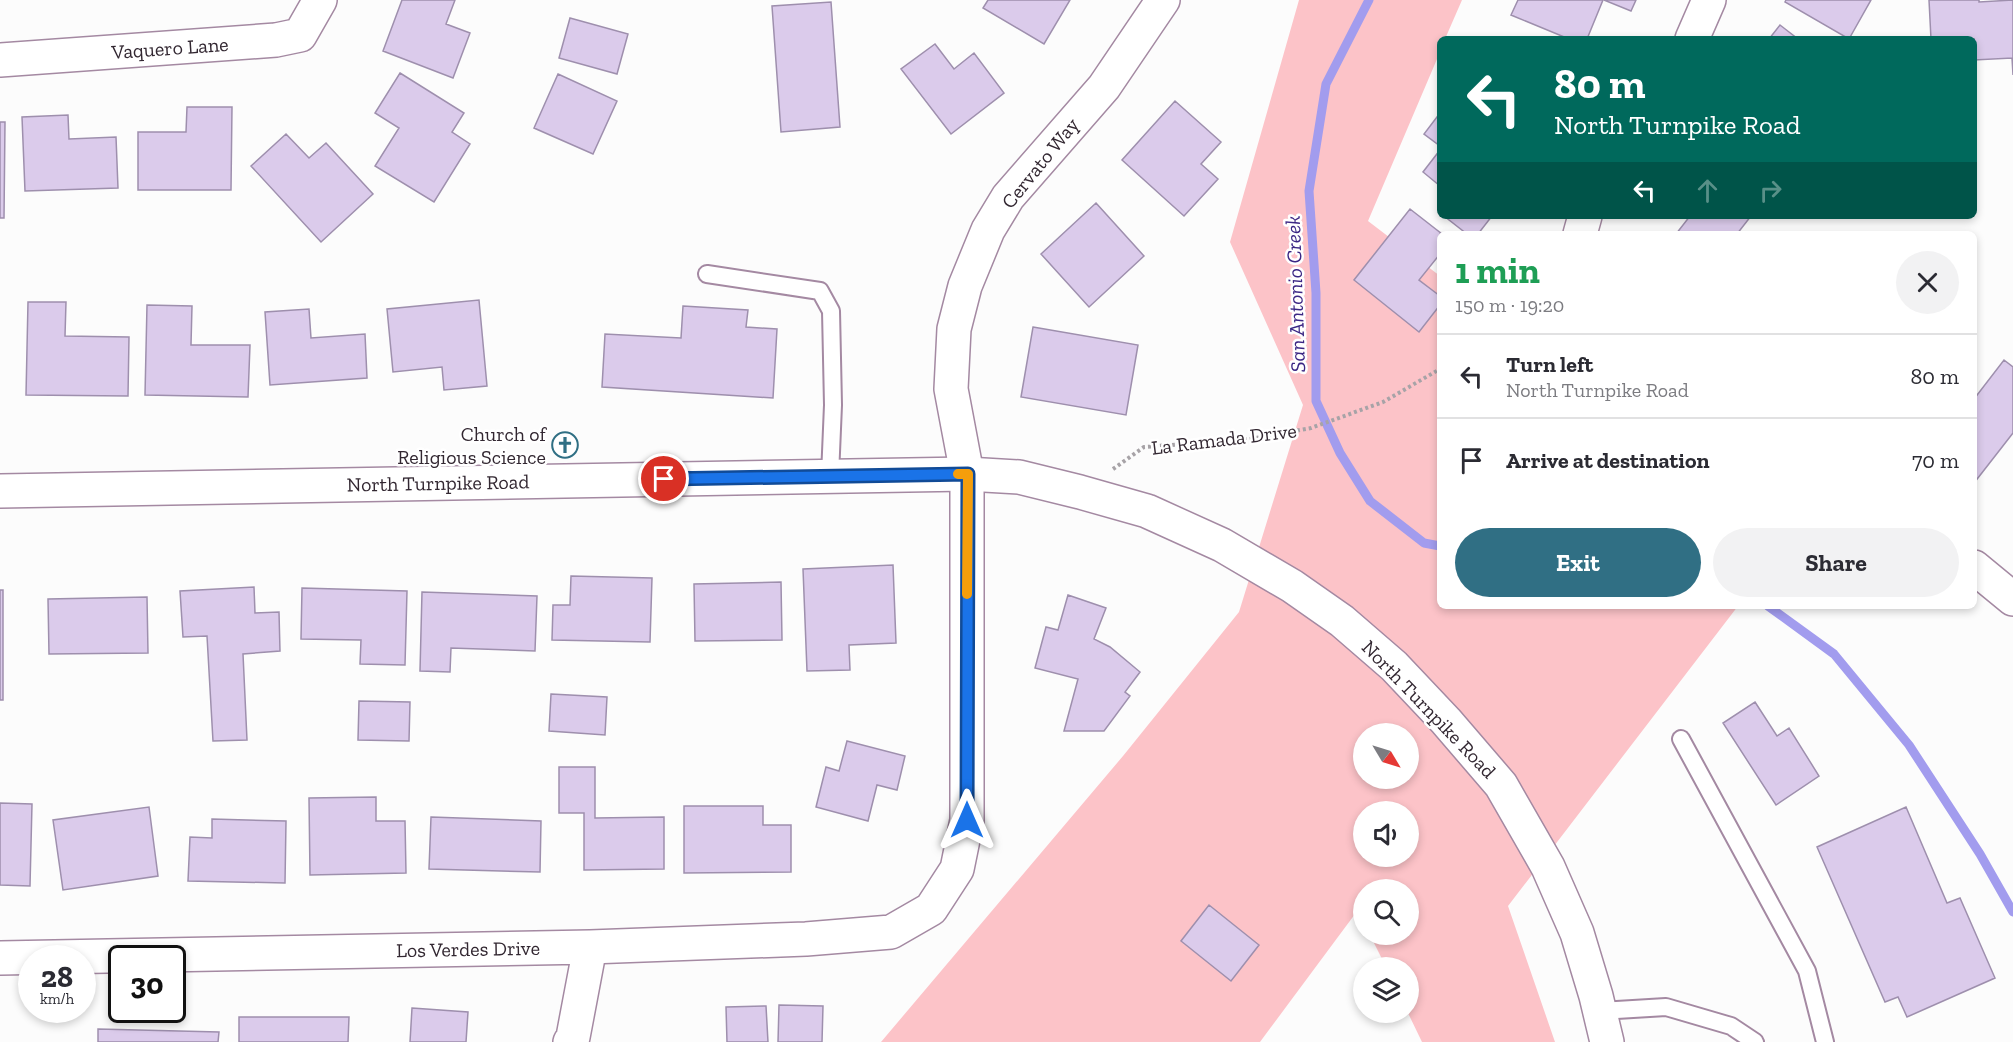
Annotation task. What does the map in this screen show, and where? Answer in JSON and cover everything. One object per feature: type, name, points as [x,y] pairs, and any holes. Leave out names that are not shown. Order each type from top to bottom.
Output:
[{"type":"street","name":"Vaquero Lane","points":[[0,60],[276,40],[300,34],[320,0]]},
{"type":"street","name":"Cervato Way","points":[[931,909],[957,869],[967,820],[968,474],[951,389],[954,329],[965,286],[988,230],[1008,197],[1104,87],[1163,0]]},
{"type":"street","points":[[1693,36],[1709,0]]},
{"type":"street","name":"North Turnpike Road","points":[[0,491],[968,474],[1018,477],[1147,511],[1222,545],[1292,585],[1342,621],[1394,666],[1502,784],[1548,867],[1577,933],[1607,1042]]},
{"type":"street","points":[[1977,569],[2009,585]]},
{"type":"street","name":"Los Verdes Drive","points":[[0,958],[590,946],[806,939],[891,932],[931,909]]},
{"type":"street","points":[[570,1042],[573,1037],[590,946]]},
{"type":"lane","points":[[707,274],[820,291],[831,310],[830,476]]},
{"type":"lane","points":[[1681,740],[1807,971],[1825,1042]]},
{"type":"lane","points":[[1600,1011],[1665,1007],[1731,1026],[1755,1042]]},
{"type":"path","name":"La Ramada Drive","points":[[1080,492],[1144,447],[1250,439],[1311,428],[1383,402],[1437,371]]},
{"type":"shaded area","points":[[1299,0],[1462,0],[1446,36],[1437,36],[1437,59],[1368,221],[1437,274],[1437,609],[1736,609],[1508,906],[1555,1042],[1422,1042],[1413,1023],[1419,1023],[1419,957],[1381,957],[1375,945],[1419,945],[1419,879],[1353,879],[1353,917],[1260,1042],[881,1042],[1123,756],[1239,612],[1303,405],[1230,242]]},
{"type":"building","points":[[402,0],[455,0],[446,24],[470,33],[453,78],[383,51]]},
{"type":"building","points":[[988,0],[1070,0],[1044,44],[983,8]]},
{"type":"building","points":[[1518,0],[1603,0],[1588,36],[1562,36],[1511,15]]},
{"type":"building","points":[[1604,0],[1636,0],[1631,11]]},
{"type":"building","points":[[1786,0],[1871,0],[1851,36],[1844,36],[1785,2]]},
{"type":"building","points":[[1929,0],[1979,0],[1979,2],[2013,0],[2013,75],[2012,58],[1977,60],[1977,36],[1931,36]]},
{"type":"building","points":[[831,2],[840,127],[781,132],[772,6]]},
{"type":"building","points":[[570,18],[628,34],[617,74],[559,58]]},
{"type":"building","points":[[1780,25],[1794,36],[1771,36]]},
{"type":"building","points":[[935,44],[954,69],[974,53],[1004,93],[951,134],[901,69]]},
{"type":"building","points":[[400,73],[464,113],[452,132],[470,144],[434,202],[375,166],[399,128],[375,113]]},
{"type":"building","points":[[558,74],[617,101],[593,154],[534,128]]},
{"type":"building","points":[[1175,101],[1221,142],[1201,164],[1218,179],[1184,216],[1122,160]]},
{"type":"building","points":[[187,107],[232,107],[231,190],[138,190],[138,132],[186,132]]},
{"type":"building","points":[[68,115],[69,139],[116,137],[118,188],[25,191],[22,117]]},
{"type":"building","points":[[1437,117],[1437,144],[1424,134]]},
{"type":"building","points":[[0,122],[5,122],[4,218],[0,218]]},
{"type":"building","points":[[286,134],[309,158],[326,143],[373,194],[321,242],[251,166]]},
{"type":"building","points":[[1437,154],[1437,184],[1423,172]]},
{"type":"building","points":[[1096,203],[1144,256],[1089,307],[1041,254]]},
{"type":"building","points":[[1410,209],[1438,231],[1437,258],[1419,280],[1437,294],[1437,309],[1419,332],[1354,280]]},
{"type":"building","points":[[1448,219],[1490,219],[1480,231],[1463,231]]},
{"type":"building","points":[[1688,219],[1749,219],[1739,231],[1678,231]]},
{"type":"building","points":[[479,300],[487,386],[444,390],[442,367],[393,372],[387,309]]},
{"type":"building","points":[[28,302],[66,302],[65,336],[129,337],[128,396],[26,395]]},
{"type":"building","points":[[147,305],[192,306],[191,345],[250,345],[248,397],[145,395]]},
{"type":"building","points":[[683,306],[748,310],[746,327],[777,329],[773,398],[602,387],[605,334],[681,338]]},
{"type":"building","points":[[309,309],[311,338],[365,334],[367,378],[270,385],[265,312]]},
{"type":"building","points":[[1033,327],[1138,345],[1126,415],[1021,397]]},
{"type":"building","points":[[2004,360],[2013,367],[2013,433],[1977,479],[1977,395]]},
{"type":"building","points":[[893,565],[896,643],[849,645],[850,670],[807,671],[803,569]]},
{"type":"building","points":[[571,576],[652,578],[650,642],[552,640],[553,605],[570,605]]},
{"type":"building","points":[[781,582],[782,640],[695,641],[694,584]]},
{"type":"building","points":[[254,587],[255,613],[279,612],[280,651],[243,654],[247,740],[213,741],[207,636],[183,637],[180,591]]},
{"type":"building","points":[[302,588],[407,591],[405,665],[360,664],[361,640],[301,639]]},
{"type":"building","points":[[0,590],[3,590],[3,700],[0,700]]},
{"type":"building","points":[[422,592],[537,596],[535,651],[451,648],[450,672],[420,671]]},
{"type":"building","points":[[1068,595],[1106,608],[1094,639],[1110,647],[1140,672],[1125,692],[1130,696],[1104,731],[1064,731],[1078,679],[1035,668],[1046,627],[1058,630]]},
{"type":"building","points":[[147,597],[148,653],[49,654],[48,599]]},
{"type":"building","points":[[551,694],[607,697],[605,735],[549,731]]},
{"type":"building","points":[[359,701],[410,702],[409,741],[358,740]]},
{"type":"building","points":[[1755,702],[1777,736],[1789,728],[1819,776],[1776,805],[1723,723]]},
{"type":"building","points":[[847,741],[905,756],[897,790],[877,785],[868,821],[816,807],[826,767],[839,771]]},
{"type":"building","points":[[559,767],[595,767],[595,818],[664,817],[664,869],[584,870],[584,813],[559,813]]},
{"type":"building","points":[[376,797],[376,821],[405,821],[406,873],[310,875],[309,798]]},
{"type":"building","points":[[0,803],[32,804],[30,886],[0,885]]},
{"type":"building","points":[[684,806],[763,806],[763,825],[791,825],[791,872],[684,873]]},
{"type":"building","points":[[149,807],[158,876],[63,890],[53,820]]},
{"type":"building","points":[[1906,807],[1947,903],[1960,898],[1995,978],[1907,1017],[1898,997],[1885,1002],[1817,847]]},
{"type":"building","points":[[431,817],[541,821],[540,872],[429,869]]},
{"type":"building","points":[[212,819],[286,821],[285,883],[188,881],[190,837],[212,838]]},
{"type":"building","points":[[1209,905],[1259,945],[1231,981],[1181,941]]},
{"type":"building","points":[[779,1005],[823,1006],[822,1042],[778,1042]]},
{"type":"building","points":[[766,1006],[768,1042],[727,1042],[726,1007]]},
{"type":"building","points":[[412,1008],[468,1012],[466,1042],[410,1042]]},
{"type":"building","points":[[239,1017],[349,1017],[348,1042],[239,1042]]},
{"type":"building","points":[[98,1029],[219,1032],[218,1042],[98,1042]]},
{"type":"waterway","name":"San Antonio Creek","points":[[1369,0],[1326,84],[1309,191],[1316,293],[1316,401],[1340,453],[1370,501],[1424,543],[1437,545]]},
{"type":"waterway","name":"San Antonio Creek","points":[[1772,609],[1834,654],[1909,745],[1980,854],[2013,912]]},
{"type":"slow traffic","points":[[958,474],[968,474],[967,594]]},
{"type":"place","name":"Church of Religious Science","points":[[565,445]]},
{"type":"route","points":[[664,479],[968,474],[967,820]]}]
